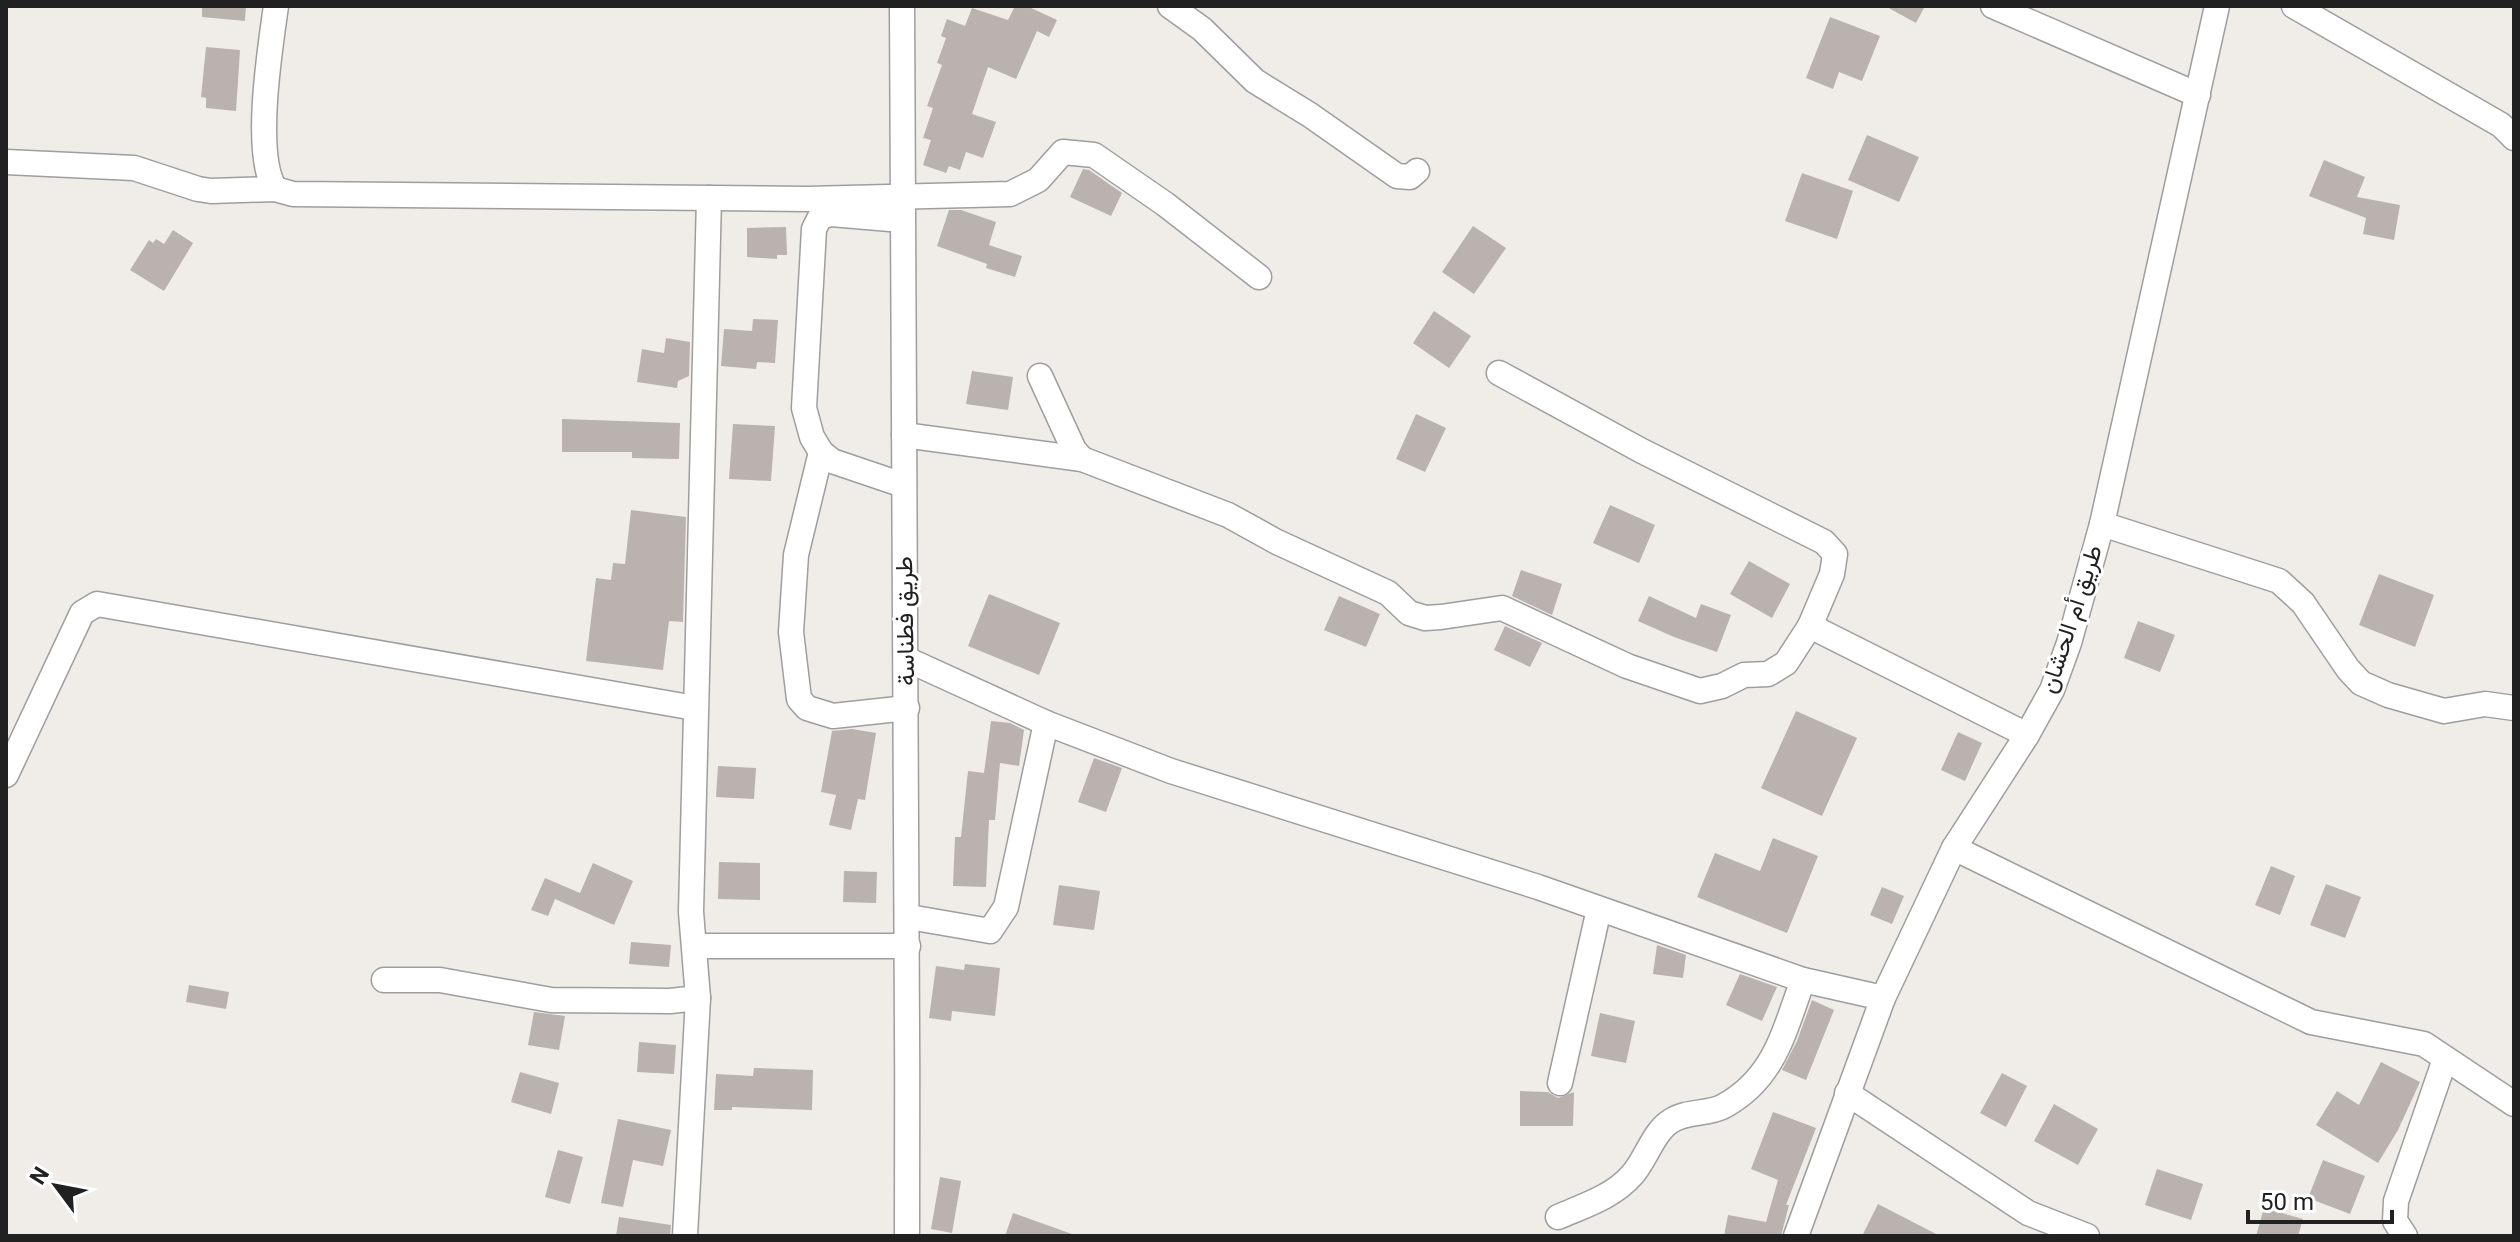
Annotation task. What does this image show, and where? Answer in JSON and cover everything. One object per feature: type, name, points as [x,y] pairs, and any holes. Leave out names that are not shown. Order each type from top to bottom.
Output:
[{"type":"street","points":[[275,189],[267,176],[263,150],[276,6]]},
{"type":"street","name":"طريق فطناسة","points":[[902,6],[906,348],[903,485],[909,917],[907,1236]]},
{"type":"street","points":[[1170,6],[1202,29],[1255,81],[1397,176],[1410,177],[1417,171]]},
{"type":"street","points":[[1993,6],[2198,95]]},
{"type":"street","name":"طريق أم الحشان","points":[[1796,1236],[1883,998],[1954,848],[2027,735],[2052,690],[2069,643],[2102,524],[2217,6]]},
{"type":"street","points":[[2294,6],[2501,125],[2514,138]]},
{"type":"street","points":[[903,485],[832,461],[821,452],[812,437],[804,408],[814,229],[820,217],[1010,194],[1038,180],[1063,152],[1094,155],[1165,204],[1259,277]]},
{"type":"street","points":[[6,162],[134,168],[211,191],[275,189],[293,194],[709,198],[903,208]]},
{"type":"street","points":[[685,1236],[698,998],[691,912],[709,198]]},
{"type":"street","points":[[904,435],[1082,459],[1228,515],[1277,542],[1388,593],[1409,613],[1425,618],[1502,608],[1627,666],[1700,691],[1722,686],[1744,675],[1768,674],[1786,663],[1810,626],[1832,574],[1835,554],[1824,542],[1642,451],[1499,373]]},
{"type":"street","points":[[1040,376],[1074,450],[1082,459]]},
{"type":"street","points":[[821,452],[796,555],[791,632],[799,699],[807,708],[833,716],[907,708]]},
{"type":"street","points":[[2102,524],[2279,581],[2303,603],[2361,683],[2388,695],[2444,711],[2485,704],[2514,708]]},
{"type":"street","points":[[6,775],[82,613],[97,604],[695,708]]},
{"type":"street","points":[[1810,626],[2027,735]]},
{"type":"street","points":[[906,659],[1046,723],[1171,771],[1599,909],[1803,980],[1883,998]]},
{"type":"street","points":[[909,917],[990,931],[997,924],[1006,907],[1046,723]]},
{"type":"street","points":[[1954,848],[2311,1022],[2424,1044],[2514,1104]]},
{"type":"street","points":[[1560,1083],[1599,909]]},
{"type":"street","points":[[696,946],[908,946]]},
{"type":"street","points":[[384,980],[440,980],[551,1000],[626,1002],[698,998]]},
{"type":"street","points":[[1558,1217],[1617,1190],[1634,1174],[1669,1122],[1683,1115],[1721,1108],[1752,1088],[1772,1064],[1803,980]]},
{"type":"street","points":[[2405,1236],[2395,1221],[2396,1201],[2445,1059]]},
{"type":"street","points":[[1847,1093],[2028,1213],[2087,1236]]},
{"type":"building","points":[[202,6],[246,6],[245,21],[202,17]]},
{"type":"building","points":[[1015,6],[1027,6],[1057,20],[1049,37],[1037,31],[1016,79],[988,67],[972,114],[996,122],[983,158],[966,152],[960,170],[949,166],[946,173],[923,165],[931,140],[923,138],[933,108],[927,106],[942,65],[937,63],[946,38],[941,36],[947,19],[965,26],[972,8],[1008,20]]},
{"type":"building","points":[[1885,6],[1925,6],[1916,23]]},
{"type":"building","points":[[1830,17],[1880,36],[1862,81],[1839,72],[1833,89],[1806,78]]},
{"type":"building","points":[[206,47],[240,50],[236,111],[206,108],[206,98],[201,97]]},
{"type":"building","points":[[1867,135],[1919,157],[1899,202],[1848,180]]},
{"type":"building","points":[[2324,160],[2365,177],[2357,197],[2400,205],[2394,240],[2363,234],[2366,218],[2309,196]]},
{"type":"building","points":[[1083,169],[1122,193],[1111,216],[1070,197]]},
{"type":"building","points":[[1802,173],[1853,191],[1837,239],[1785,221]]},
{"type":"building","points":[[949,210],[961,210],[996,222],[989,245],[1022,256],[1015,277],[937,246]]},
{"type":"building","points":[[1473,226],[1506,248],[1474,294],[1442,272]]},
{"type":"building","points":[[786,227],[787,255],[777,255],[777,259],[747,257],[747,228]]},
{"type":"building","points":[[173,230],[193,243],[164,291],[130,270],[149,240],[153,243],[156,239],[164,244]]},
{"type":"building","points":[[1434,311],[1471,336],[1449,368],[1413,343]]},
{"type":"building","points":[[753,319],[778,320],[775,363],[757,362],[756,369],[721,366],[724,329],[752,331]]},
{"type":"building","points":[[666,338],[690,342],[689,376],[678,381],[677,388],[637,382],[642,349],[664,353]]},
{"type":"building","points":[[972,371],[1013,377],[1008,410],[966,404]]},
{"type":"building","points":[[1416,414],[1446,428],[1425,472],[1396,459]]},
{"type":"building","points":[[562,419],[680,423],[679,459],[632,458],[632,452],[562,452]]},
{"type":"building","points":[[733,424],[775,426],[771,481],[729,479]]},
{"type":"building","points":[[1610,505],[1655,525],[1639,563],[1593,543]]},
{"type":"building","points":[[631,510],[686,517],[683,622],[669,621],[663,670],[586,661],[596,578],[611,580],[613,563],[625,564]]},
{"type":"building","points":[[1749,561],[1790,584],[1772,618],[1730,594]]},
{"type":"building","points":[[1521,570],[1562,584],[1552,615],[1512,596]]},
{"type":"building","points":[[2379,574],[2434,595],[2415,647],[2359,625]]},
{"type":"building","points":[[989,594],[1060,623],[1039,675],[968,646]]},
{"type":"building","points":[[1339,596],[1380,614],[1366,647],[1324,630]]},
{"type":"building","points":[[1649,596],[1696,618],[1701,604],[1731,615],[1717,652],[1638,621]]},
{"type":"building","points":[[2138,621],[2175,635],[2160,672],[2124,658]]},
{"type":"building","points":[[1505,626],[1542,643],[1530,667],[1494,650]]},
{"type":"building","points":[[1796,711],[1857,738],[1822,816],[1761,788]]},
{"type":"building","points":[[991,721],[1010,723],[1024,730],[1019,766],[1000,763],[995,820],[989,820],[986,887],[953,886],[955,837],[961,837],[968,771],[984,773]]},
{"type":"building","points":[[852,729],[876,733],[865,800],[858,799],[851,830],[829,825],[836,795],[821,792],[832,731]]},
{"type":"building","points":[[1958,732],[1982,743],[1965,781],[1941,770]]},
{"type":"building","points":[[1094,758],[1122,768],[1106,812],[1078,802]]},
{"type":"building","points":[[718,766],[756,768],[754,799],[716,797]]},
{"type":"building","points":[[1773,838],[1818,856],[1787,933],[1697,897],[1715,853],[1760,871]]},
{"type":"building","points":[[719,862],[760,863],[760,900],[718,899]]},
{"type":"building","points":[[593,863],[633,881],[614,925],[555,899],[548,916],[531,910],[545,878],[580,893]]},
{"type":"building","points":[[2271,866],[2295,876],[2280,915],[2255,905]]},
{"type":"building","points":[[844,871],[877,872],[876,903],[843,902]]},
{"type":"building","points":[[2326,884],[2361,897],[2345,938],[2310,925]]},
{"type":"building","points":[[1059,885],[1100,891],[1094,930],[1053,925]]},
{"type":"building","points":[[1882,887],[1904,896],[1892,924],[1870,915]]},
{"type":"building","points":[[631,942],[671,945],[669,967],[629,964]]},
{"type":"building","points":[[1657,945],[1686,955],[1683,978],[1653,974]]},
{"type":"building","points":[[965,964],[1000,968],[995,1016],[952,1011],[951,1021],[929,1018],[936,966],[964,970]]},
{"type":"building","points":[[1740,974],[1777,987],[1762,1021],[1726,1005]]},
{"type":"building","points":[[189,985],[229,992],[226,1009],[186,1002]]},
{"type":"building","points":[[1812,1000],[1834,1010],[1806,1080],[1782,1070]]},
{"type":"building","points":[[534,1012],[565,1016],[559,1050],[528,1045]]},
{"type":"building","points":[[1600,1013],[1635,1021],[1626,1063],[1591,1056]]},
{"type":"building","points":[[639,1042],[676,1045],[674,1074],[637,1072]]},
{"type":"building","points":[[2381,1062],[2420,1082],[2398,1130],[2378,1163],[2316,1125],[2337,1091],[2359,1105]]},
{"type":"building","points":[[754,1068],[813,1070],[812,1110],[732,1107],[732,1110],[714,1110],[716,1074],[753,1076]]},
{"type":"building","points":[[520,1072],[559,1083],[551,1114],[511,1102]]},
{"type":"building","points":[[2002,1073],[2027,1086],[2006,1127],[1980,1113]]},
{"type":"building","points":[[1520,1091],[1548,1092],[1558,1098],[1574,1092],[1573,1126],[1520,1126]]},
{"type":"building","points":[[2054,1104],[2098,1129],[2078,1165],[2034,1141]]},
{"type":"building","points":[[1773,1112],[1816,1128],[1786,1205],[1789,1205],[1781,1236],[1724,1236],[1728,1215],[1766,1222],[1778,1180],[1751,1169]]},
{"type":"building","points":[[618,1119],[671,1130],[663,1166],[633,1160],[623,1207],[601,1203]]},
{"type":"building","points":[[558,1150],[583,1157],[570,1204],[545,1197]]},
{"type":"building","points":[[2323,1160],[2365,1176],[2350,1214],[2308,1198]]},
{"type":"building","points":[[2157,1169],[2203,1184],[2191,1220],[2145,1205]]},
{"type":"building","points":[[940,1177],[961,1181],[952,1233],[931,1229]]},
{"type":"building","points":[[1878,1204],[1940,1236],[1862,1236]]},
{"type":"building","points":[[2264,1208],[2303,1219],[2298,1236],[2256,1236]]},
{"type":"building","points":[[1013,1213],[1072,1234],[1072,1236],[1005,1236]]},
{"type":"building","points":[[619,1217],[671,1225],[670,1236],[616,1236]]}]
